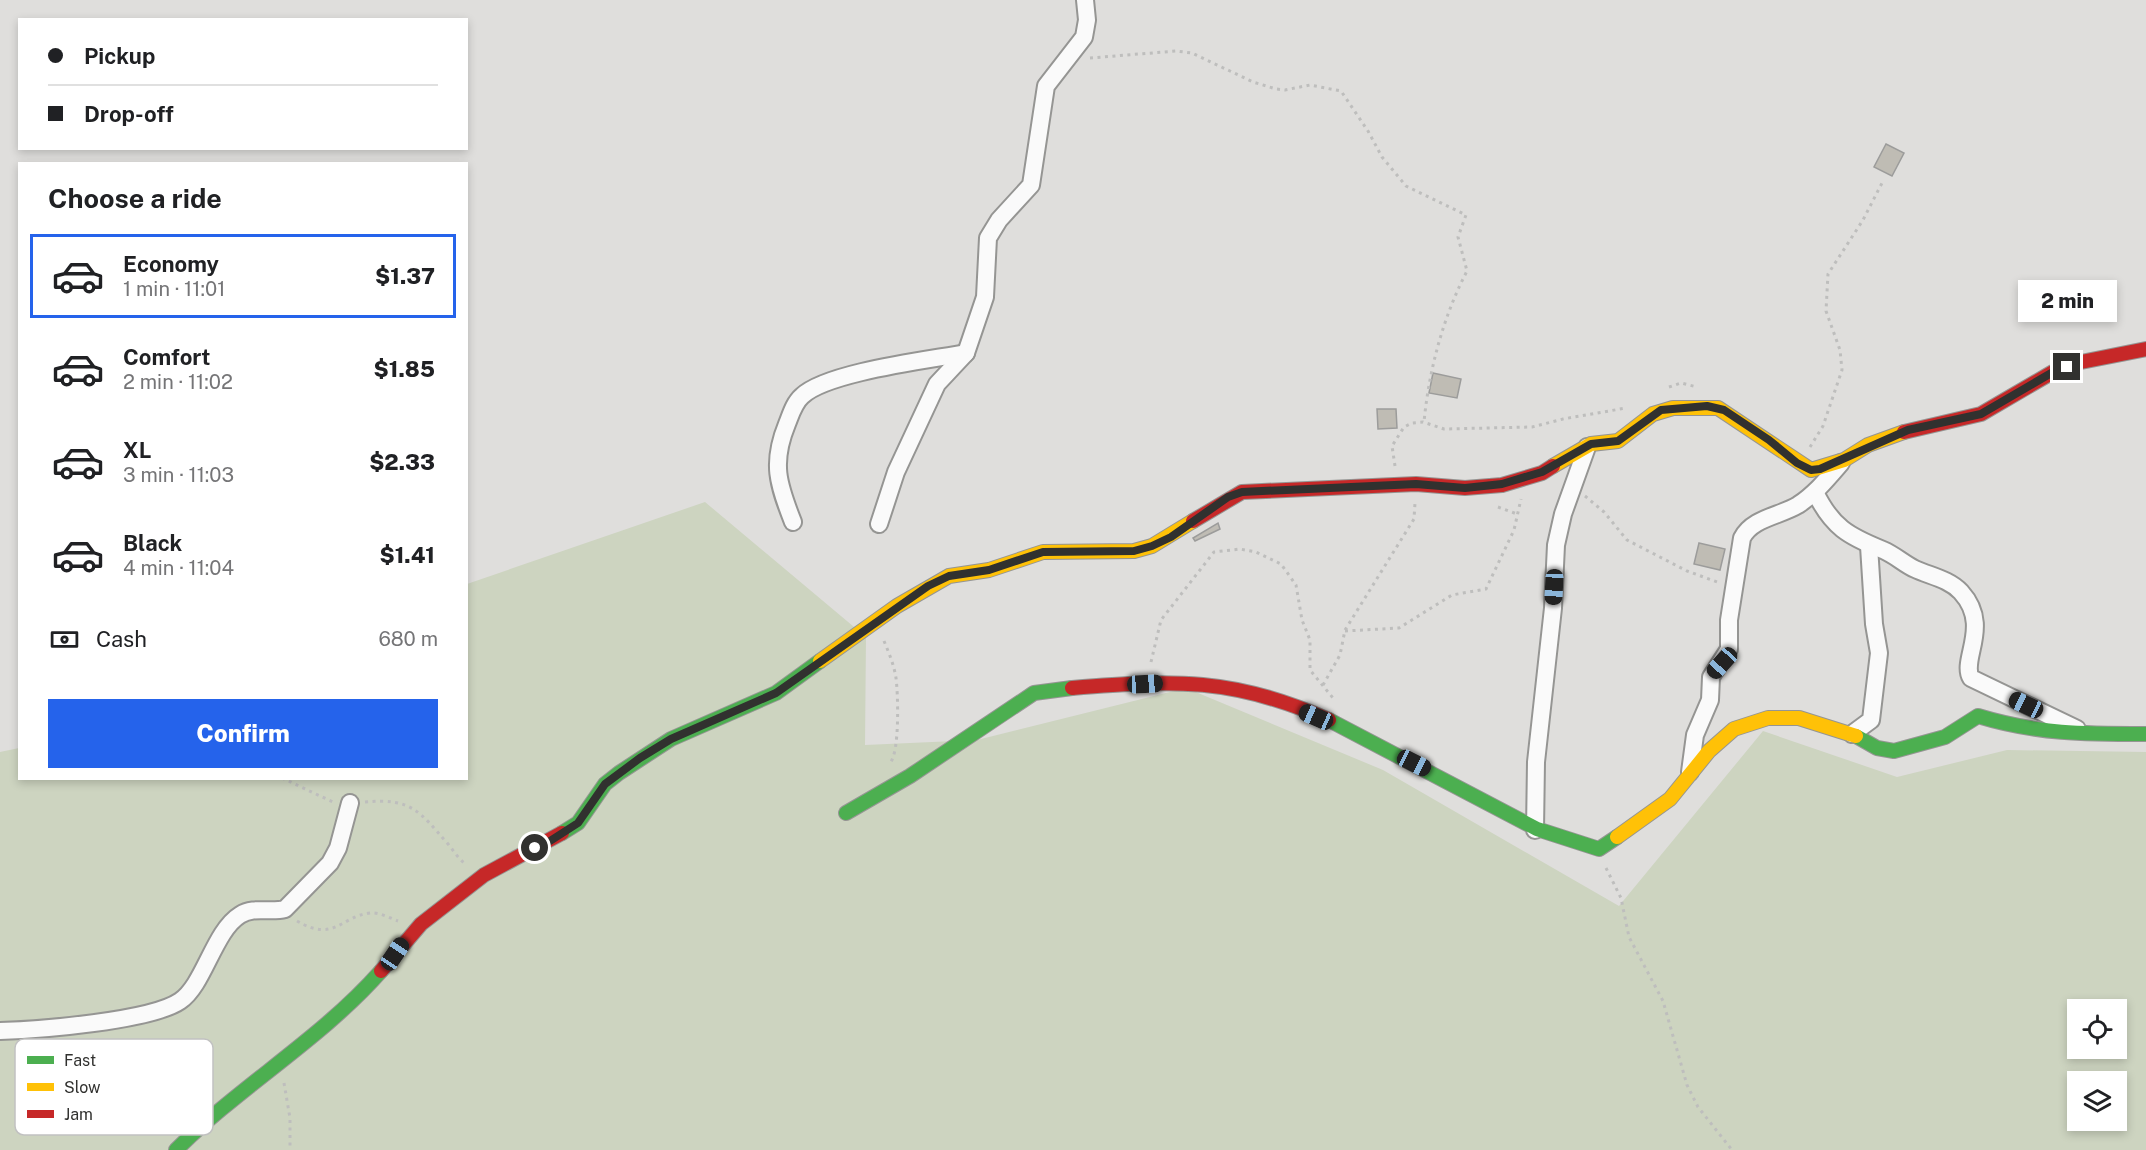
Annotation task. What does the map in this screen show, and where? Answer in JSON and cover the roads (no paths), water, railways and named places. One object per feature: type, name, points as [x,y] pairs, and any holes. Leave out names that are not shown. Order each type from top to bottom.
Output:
[{"type":"street","points":[[879,524],[896,472],[937,384],[966,353],[985,297],[988,238],[999,220],[1031,184],[1046,86],[1084,37],[1087,20],[1085,0]]},
{"type":"street","points":[[213,1113],[357,998],[387,967],[416,929],[484,875],[578,823],[605,784],[640,758],[671,739],[776,693],[875,625],[905,601],[949,576],[989,570],[1043,552],[1134,551],[1152,546],[1171,537],[1228,497],[1242,492],[1410,484],[1486,487],[1542,472],[1587,447],[1618,441],[1661,410],[1707,406],[1724,410],[1799,464],[1811,470],[1844,460],[1868,445],[1908,430],[1981,414],[2053,372],[2081,362],[2146,349]]},
{"type":"street","points":[[793,522],[777,477],[776,461],[781,439],[794,407],[802,396],[829,380],[966,353]]},
{"type":"street","points":[[1534,830],[1537,752],[1553,608],[1556,545],[1563,514],[1587,447]]},
{"type":"street","points":[[1690,774],[1695,735],[1710,700],[1711,677],[1729,650],[1729,620],[1735,588],[1738,550],[1744,532],[1761,521],[1796,506],[1815,492],[1844,460]]},
{"type":"street","points":[[1815,492],[1834,524],[1869,546],[1883,550],[1961,592],[1976,624],[1976,637],[1967,667],[1971,678],[2089,734]]},
{"type":"street","points":[[1852,734],[1871,720],[1879,653],[1874,624],[1869,546]]},
{"type":"street","points":[[846,813],[910,776],[1034,693],[1044,690],[1204,683],[1269,697],[1372,742],[1456,785],[1534,830],[1595,848],[1602,848],[1670,799],[1709,751],[1734,729],[1746,723],[1768,718],[1799,718],[1852,734],[1877,748],[1905,749],[1946,737],[1971,718],[1978,716],[2040,731],[2146,734]]},
{"type":"street","points":[[0,1031],[37,1030],[163,1009],[187,996],[211,953],[240,915],[253,910],[280,911],[288,907],[330,863],[338,848],[351,803]]},
{"type":"street","points":[[176,1150],[191,1135]]}]
